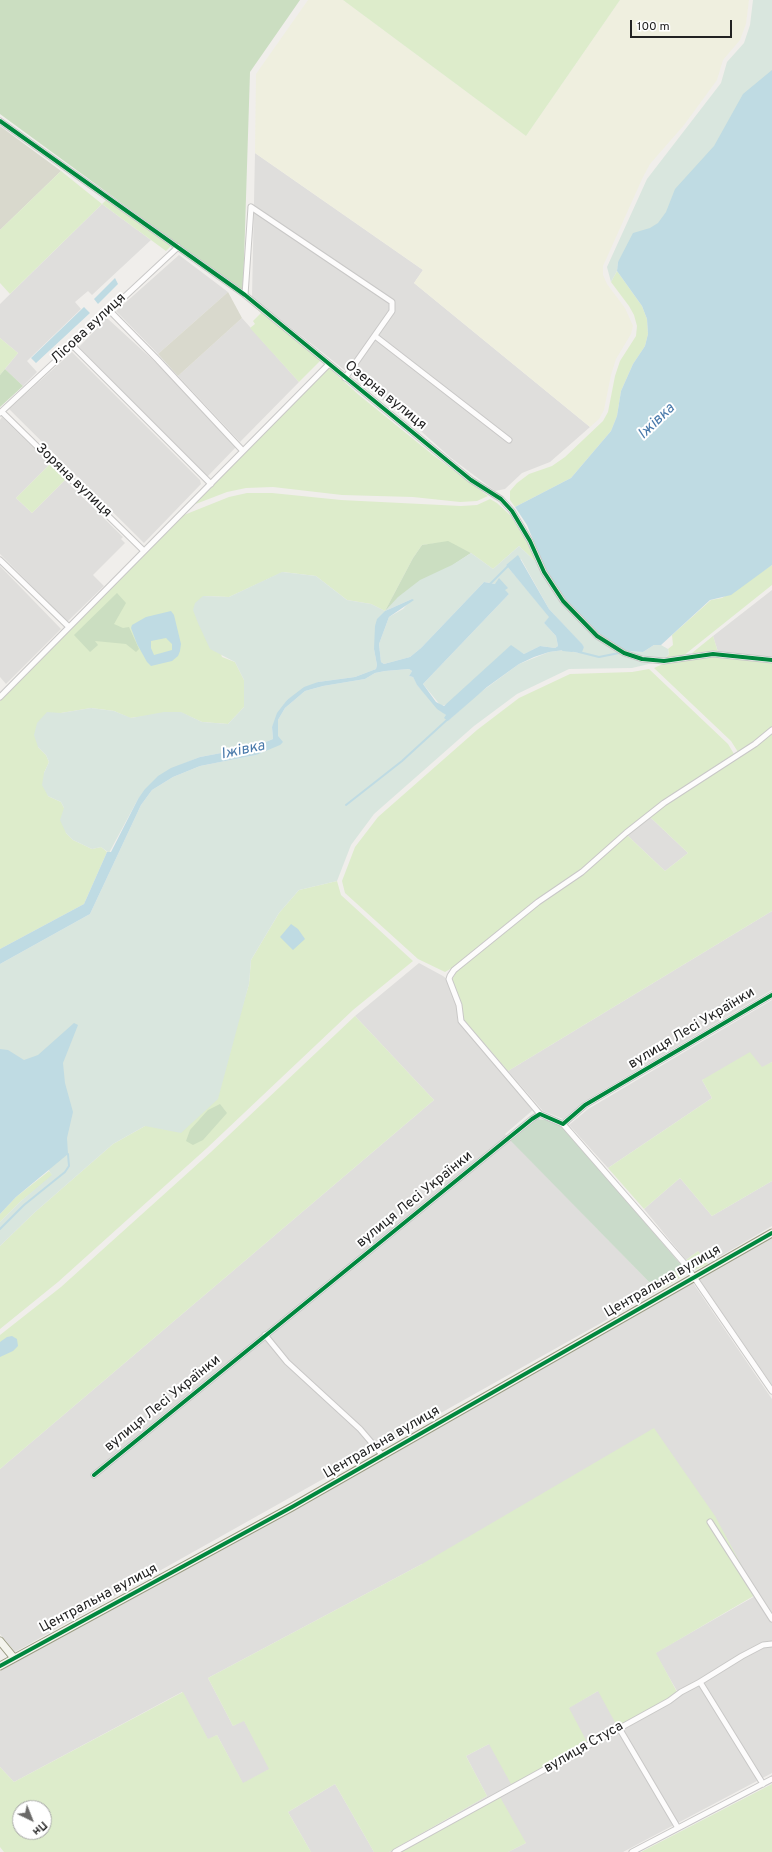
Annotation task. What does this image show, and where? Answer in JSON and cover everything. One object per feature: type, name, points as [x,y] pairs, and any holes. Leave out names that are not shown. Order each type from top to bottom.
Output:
[{"type":"street","name":"Озерна вулиця","points":[[0,121],[245,296],[324,358],[345,378],[471,480],[501,499],[512,511],[530,541],[544,572],[563,601],[597,636],[624,653],[642,659],[664,661],[696,655],[714,654],[772,660]]},
{"type":"street","name":"Озерна вулиця","points":[[245,296],[251,207],[392,302],[392,311],[345,378]]},
{"type":"street","name":"Лісова вулиця","points":[[1,412],[178,247]]},
{"type":"street","points":[[109,310],[243,451]]},
{"type":"street","points":[[375,336],[509,440]]},
{"type":"street","points":[[72,345],[211,484]]},
{"type":"street","points":[[0,697],[329,364]]},
{"type":"street","name":"Зоряна вулиця","points":[[1,412],[144,551]]},
{"type":"street","points":[[0,560],[69,628]]},
{"type":"street","points":[[771,1387],[685,1264],[563,1124],[540,1114],[461,1020],[459,1005],[449,979],[454,970],[538,902],[582,872],[664,803],[756,744],[772,730]]},
{"type":"street","name":"вулиця Лесі Українки","points":[[563,1124],[585,1105],[772,995]]},
{"type":"street","name":"вулиця Лесі Українки","points":[[94,1475],[503,1142],[540,1114]]},
{"type":"street","name":"Центральна вулиця","points":[[0,1666],[383,1456],[772,1233]]},
{"type":"street","points":[[265,1335],[287,1362],[360,1429],[383,1456]]},
{"type":"street","points":[[710,1522],[772,1619]]},
{"type":"street","points":[[0,1641],[14,1658]]},
{"type":"street","name":"вулиця Стуса","points":[[394,1852],[557,1764],[669,1701],[681,1692],[742,1656],[772,1644]]},
{"type":"street","points":[[700,1682],[763,1784]]},
{"type":"street","points":[[619,1728],[678,1828]]},
{"type":"street","points":[[632,1852],[772,1779]]},
{"type":"shaded area","points":[[753,0],[772,0],[772,109],[739,151],[618,262],[617,271],[611,282],[607,267],[647,179],[721,83],[727,62],[744,43],[750,25]]},
{"type":"shaded area","points":[[0,126],[61,171],[0,230]]},
{"type":"shaded area","points":[[255,153],[423,270],[414,283],[590,427],[550,462],[522,473],[505,489],[495,491],[451,458],[413,424],[252,297]]},
{"type":"shaded area","points":[[102,204],[151,240],[92,295],[88,291],[75,302],[81,309],[27,361],[37,372],[23,386],[5,369],[18,353],[0,338],[0,304]]},
{"type":"shaded area","points":[[179,255],[228,292],[158,354],[116,311]]},
{"type":"shaded area","points":[[228,292],[242,318],[178,376],[158,354]]},
{"type":"shaded area","points":[[107,318],[154,361],[237,446],[207,477],[79,347]]},
{"type":"shaded area","points":[[242,318],[299,382],[240,442],[178,376]]},
{"type":"shaded area","points":[[72,352],[200,480],[201,484],[144,543],[9,409]]},
{"type":"shaded area","points":[[2,417],[50,464],[16,498],[32,513],[65,480],[123,537],[121,539],[125,543],[93,575],[104,586],[67,622],[0,554],[0,420]]},
{"type":"shaded area","points":[[519,546],[536,562],[561,602],[595,638],[623,656],[641,662],[653,663],[632,668],[569,669],[517,694],[474,726],[374,814],[351,845],[337,881],[299,890],[279,913],[251,960],[249,984],[218,1099],[181,1133],[145,1126],[113,1144],[34,1213],[0,1246],[0,1222],[21,1201],[52,1175],[0,1102],[0,964],[90,914],[141,805],[152,790],[173,777],[200,766],[256,755],[278,736],[278,720],[285,708],[305,691],[323,686],[365,679],[375,673],[409,669],[412,671],[409,676],[413,677],[418,686],[446,715],[448,721],[474,697],[519,664],[549,652],[564,650],[579,653],[584,647],[549,609],[521,559],[506,565],[550,617],[544,623],[556,636],[558,646],[555,648],[540,646],[524,654],[511,646],[448,704],[441,706],[423,684],[509,594],[495,584],[484,582],[421,648],[410,657],[384,664],[381,662],[379,644],[389,617],[403,609],[412,599],[385,611],[398,597],[420,580],[452,565],[471,553],[493,569]]},
{"type":"shaded area","points":[[0,566],[61,629],[6,684],[0,677]]},
{"type":"shaded area","points":[[282,572],[316,576],[347,600],[371,604],[385,611],[374,649],[377,665],[376,669],[355,677],[318,682],[287,700],[272,727],[273,739],[253,747],[200,757],[171,769],[138,799],[109,853],[101,847],[92,849],[73,840],[66,833],[60,820],[64,808],[61,802],[48,796],[42,785],[44,773],[49,762],[46,755],[38,747],[34,735],[37,723],[47,712],[61,713],[91,708],[114,711],[131,718],[164,712],[181,712],[202,722],[228,724],[244,707],[244,680],[235,662],[210,649],[193,610],[195,603],[203,596],[229,597]]},
{"type":"shaded area","points":[[772,590],[772,657],[718,652],[713,636]]},
{"type":"shaded area","points":[[654,645],[661,645],[668,649],[669,654],[664,659],[643,657],[625,651],[643,652]]},
{"type":"shaded area","points":[[650,817],[688,853],[665,871],[627,835]]},
{"type":"shaded area","points":[[772,911],[772,990],[583,1102],[563,1119],[543,1111],[508,1071]]},
{"type":"shaded area","points":[[419,963],[448,980],[457,1006],[458,1022],[534,1109],[505,1134],[658,1291],[15,1652],[0,1634],[0,1469],[434,1100],[355,1016]]},
{"type":"shaded area","points":[[772,1000],[772,1062],[762,1068],[702,1080],[712,1098],[608,1168],[569,1125],[588,1109]]},
{"type":"shaded area","points":[[680,1178],[712,1216],[772,1181],[772,1226],[714,1260],[710,1257],[705,1260],[698,1251],[686,1260],[644,1209]]},
{"type":"shaded area","points":[[772,1238],[772,1385],[699,1279]]},
{"type":"shaded area","points":[[693,1283],[772,1399],[772,1773],[623,1852],[508,1852],[526,1843],[491,1802],[401,1852],[389,1852],[487,1796],[466,1756],[568,1708],[598,1691],[677,1691],[655,1653],[757,1595],[422,1564],[208,1678],[233,1726],[244,1720],[270,1769],[243,1784],[217,1735],[208,1740],[182,1692],[14,1782],[0,1767],[0,1671],[294,1511]]},
{"type":"shaded area","points":[[335,1784],[374,1852],[311,1852],[288,1812]]},
{"type":"green space","points":[[0,0],[300,0],[250,72],[243,292],[0,114]]},
{"type":"green space","points":[[308,0],[343,0],[526,136],[620,0],[749,0],[746,24],[740,40],[723,60],[717,80],[684,125],[650,164],[603,266],[603,275],[607,284],[625,308],[633,326],[631,334],[616,359],[611,375],[604,410],[599,419],[590,427],[414,283],[423,270],[255,153],[256,74]]},
{"type":"green space","points":[[343,0],[620,0],[526,136]]},
{"type":"green space","points":[[61,171],[102,204],[10,294],[0,283],[0,230]]},
{"type":"green space","points":[[107,199],[170,244],[170,247],[166,251],[102,204]]},
{"type":"green space","points":[[617,271],[642,306],[647,319],[648,334],[645,346],[633,364],[621,391],[617,416],[611,431],[571,478],[515,507],[510,500],[510,491],[517,483],[529,474],[552,466],[565,457],[603,421],[608,412],[615,376],[620,361],[636,336],[637,326],[634,315],[629,306],[611,282]]},
{"type":"green space","points":[[250,303],[321,360],[299,382],[250,328],[255,324],[253,321],[261,313]]},
{"type":"green space","points":[[0,338],[18,353],[0,375]]},
{"type":"green space","points":[[329,368],[359,395],[433,455],[488,496],[477,501],[460,502],[413,497],[342,495],[273,487],[246,488],[227,492],[193,505]]},
{"type":"green space","points":[[5,369],[23,386],[0,407],[0,375]]},
{"type":"green space","points":[[50,464],[65,480],[32,513],[16,498]]},
{"type":"green space","points":[[247,493],[272,493],[341,500],[461,506],[477,505],[490,499],[497,503],[510,515],[527,542],[536,562],[519,546],[493,569],[471,553],[448,542],[422,545],[413,558],[385,611],[371,604],[347,600],[316,576],[283,572],[229,597],[203,596],[222,657],[235,662],[244,680],[244,707],[228,724],[202,722],[180,712],[130,718],[114,711],[91,708],[61,713],[47,713],[38,747],[46,755],[49,762],[44,773],[48,796],[61,802],[64,808],[66,833],[73,840],[92,849],[101,847],[107,852],[84,904],[0,949],[0,701],[184,515],[229,497]]},
{"type":"green space","points":[[448,541],[471,553],[385,611],[413,558],[422,545]]},
{"type":"green space","points":[[772,565],[772,585],[683,656],[664,659],[669,654],[668,649],[673,645],[672,635],[711,600],[722,598]]},
{"type":"green space","points":[[117,593],[126,603],[114,624],[123,628],[129,627],[139,649],[136,652],[126,644],[95,641],[98,645],[90,652],[74,635]]},
{"type":"green space","points":[[713,636],[718,652],[692,653]]},
{"type":"green space","points":[[713,656],[772,662],[772,727],[754,742],[738,752],[731,741],[654,668],[665,663]]},
{"type":"green space","points":[[649,669],[728,744],[734,754],[662,801],[624,831],[581,870],[452,968],[445,972],[418,959],[345,893],[342,881],[355,847],[378,817],[477,730],[519,698],[570,674],[632,672]]},
{"type":"green space","points":[[772,733],[772,911],[508,1071],[464,1020],[461,1005],[452,980],[456,972],[539,904],[584,874],[627,835],[665,871],[688,853],[650,817],[665,805],[757,746]]},
{"type":"green space","points":[[337,881],[341,895],[413,961],[353,1010],[207,1148],[58,1282],[0,1329],[0,1246],[34,1213],[113,1144],[145,1126],[233,1038],[249,984],[251,960],[279,913],[299,890]]},
{"type":"green space","points":[[355,1016],[434,1100],[0,1469],[0,1335],[61,1287],[211,1152]]},
{"type":"green space","points":[[750,1052],[762,1067],[772,1062],[772,1181],[712,1216],[680,1178],[644,1209],[608,1168],[712,1098],[702,1080]]},
{"type":"green space","points":[[220,1104],[227,1113],[203,1140],[193,1145],[186,1141],[190,1130],[208,1110]]},
{"type":"green space","points":[[537,1119],[548,1120],[563,1127],[683,1267],[653,1286],[510,1140]]},
{"type":"green space","points":[[49,1171],[53,1176],[21,1201],[0,1222],[0,1214],[16,1197]]},
{"type":"green space","points":[[698,1251],[708,1264],[695,1270],[686,1260]]},
{"type":"green space","points":[[683,1267],[685,1275],[658,1291],[653,1286]]},
{"type":"green space","points":[[654,1428],[715,1516],[757,1594],[656,1653],[677,1692],[668,1699],[617,1726],[598,1691],[569,1708],[587,1742],[539,1771],[511,1784],[489,1744],[466,1756],[487,1796],[389,1852],[374,1852],[335,1784],[288,1812],[311,1852],[4,1852],[0,1847],[0,1767],[14,1782],[183,1692],[208,1739],[217,1735],[243,1783],[269,1769],[244,1721],[233,1726],[208,1678],[422,1564]]},
{"type":"green space","points":[[772,1784],[772,1852],[641,1852]]},
{"type":"green space","points":[[500,1797],[526,1843],[508,1852],[401,1852]]},
{"type":"water","points":[[772,70],[772,565],[731,595],[710,600],[661,645],[654,645],[643,652],[625,651],[599,634],[565,599],[546,571],[527,525],[515,507],[571,478],[611,431],[617,416],[621,391],[633,364],[645,346],[648,334],[647,319],[642,306],[617,271],[618,262],[633,233],[650,228],[658,223],[666,212],[675,189],[714,146],[743,94]]},
{"type":"water","points":[[115,278],[118,284],[98,304],[94,299]]},
{"type":"water","points":[[84,307],[90,313],[36,363],[31,358]]},
{"type":"water","points":[[518,555],[549,609],[584,647],[582,652],[579,653],[564,650],[549,652],[519,664],[487,687],[448,721],[444,718],[446,715],[437,709],[417,685],[413,677],[409,676],[412,671],[409,669],[375,673],[365,679],[323,686],[305,691],[285,708],[278,720],[278,736],[283,742],[280,745],[256,755],[200,766],[173,777],[152,790],[141,805],[90,914],[0,964],[0,949],[84,904],[107,852],[111,852],[138,799],[145,789],[158,776],[171,768],[200,757],[253,747],[273,739],[272,727],[277,713],[287,700],[304,687],[318,682],[355,677],[376,669],[377,665],[374,649],[375,626],[377,619],[385,611],[412,599],[414,600],[389,617],[379,644],[381,662],[384,664],[410,657],[421,648],[484,582],[495,584],[499,578],[508,588],[505,590],[509,594],[423,684],[436,702],[444,706],[511,645],[524,654],[540,646],[555,648],[558,646],[556,636],[544,623],[549,617],[506,565]]},
{"type":"water","points":[[171,611],[174,615],[181,644],[178,656],[172,661],[151,666],[147,662],[137,644],[131,628],[132,625],[146,617]],"holes":[[[166,638],[172,644],[172,650],[154,655],[151,648],[151,641]]]},
{"type":"water","points":[[291,924],[298,929],[305,939],[293,950],[280,937]]},
{"type":"water","points":[[74,1023],[78,1025],[63,1063],[65,1083],[73,1112],[67,1138],[68,1154],[16,1197],[0,1214],[0,1049],[8,1050],[24,1060],[38,1055]]},
{"type":"water","points":[[12,1336],[17,1339],[18,1346],[13,1351],[0,1357],[0,1342],[7,1337]]},
{"type":"waterway","name":"Іжівка","points":[[490,584],[508,566]]},
{"type":"waterway","points":[[563,650],[572,651]]},
{"type":"waterway","points":[[579,652],[599,657],[619,653]]},
{"type":"waterway","points":[[346,805],[402,761],[449,718]]},
{"type":"waterway","points":[[0,1229],[24,1205],[65,1172],[69,1166],[68,1154]]},
{"type":"cycle path","points":[[0,121],[245,295],[471,480],[501,499],[512,511],[530,541],[544,572],[563,601],[597,636],[624,653],[642,659],[664,661],[713,654],[772,660]]},
{"type":"cycle path","points":[[94,1475],[532,1119],[540,1114],[563,1124],[585,1105],[772,995]]},
{"type":"cycle path","points":[[0,1666],[292,1507],[772,1233]]}]
